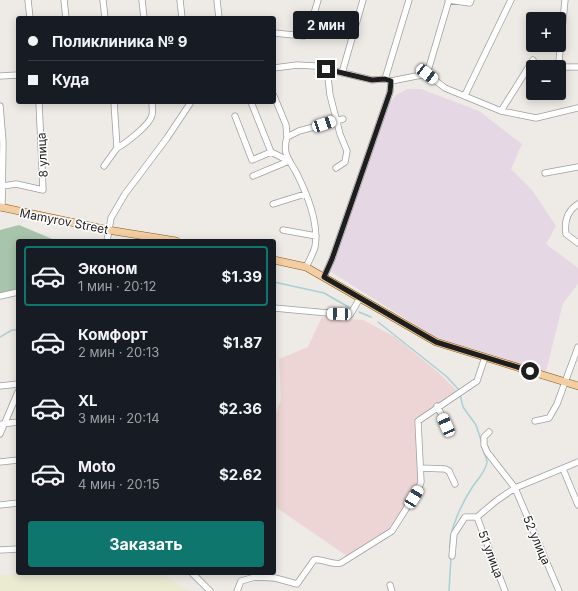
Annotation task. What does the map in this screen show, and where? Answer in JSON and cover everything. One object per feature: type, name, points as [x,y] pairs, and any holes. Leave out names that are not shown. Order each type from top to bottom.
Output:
[{"type":"main road","name":"Mamyrov Street","points":[[1,207],[108,230],[164,239]]},
{"type":"main road","points":[[276,260],[306,266],[436,342],[578,386]]},
{"type":"street","points":[[28,0],[30,16]]},
{"type":"street","points":[[64,0],[66,16]]},
{"type":"street","points":[[104,0],[105,16]]},
{"type":"street","points":[[142,0],[144,16]]},
{"type":"street","points":[[180,0],[182,16]]},
{"type":"street","points":[[217,0],[220,16]]},
{"type":"street","points":[[276,33],[304,36],[308,34],[318,0]]},
{"type":"street","points":[[342,73],[364,0]]},
{"type":"street","points":[[324,277],[332,259],[390,92],[388,80],[409,0]]},
{"type":"street","points":[[427,74],[448,0],[470,2]]},
{"type":"street","points":[[465,95],[510,0]]},
{"type":"street","points":[[565,0],[559,61],[562,67],[578,67]]},
{"type":"street","points":[[276,68],[297,65],[326,69],[372,80],[388,80],[427,74],[445,88],[501,111],[536,118],[578,108]]},
{"type":"street","points":[[326,69],[330,95],[339,119],[348,151],[345,162],[336,168]]},
{"type":"street","points":[[501,111],[526,71]]},
{"type":"street","points":[[0,76],[16,75]]},
{"type":"street","points":[[276,101],[286,125],[287,137],[284,148],[305,194],[312,215],[316,236],[314,249],[306,266]]},
{"type":"street","name":"8 улица","points":[[3,186],[16,184],[43,190],[39,104]]},
{"type":"street","points":[[114,104],[117,148]]},
{"type":"street","points":[[104,166],[117,148],[134,135],[150,119],[152,104]]},
{"type":"street","points":[[107,239],[111,218],[125,194],[167,138],[190,104]]},
{"type":"street","points":[[253,104],[271,152],[289,161]]},
{"type":"street","points":[[0,106],[3,142],[3,186],[1,207]]},
{"type":"street","points":[[235,116],[252,160],[271,152]]},
{"type":"street","points":[[287,137],[339,119]]},
{"type":"street","points":[[253,176],[289,161]]},
{"type":"street","points":[[545,173],[578,167]]},
{"type":"street","points":[[273,204],[305,194]]},
{"type":"street","points":[[578,204],[573,207],[565,223],[566,234],[578,243]]},
{"type":"street","points":[[283,230],[316,236]]},
{"type":"street","points":[[0,296],[16,292]]},
{"type":"street","points":[[276,308],[350,315],[360,298]]},
{"type":"street","points":[[534,421],[549,418],[557,404],[578,347]]},
{"type":"street","points":[[237,591],[241,581],[255,577],[275,578],[297,584],[314,560],[318,559],[338,564],[341,563],[392,532],[418,490],[421,482],[418,421],[437,406],[458,395],[477,381],[486,358]]},
{"type":"street","points":[[0,386],[16,384]]},
{"type":"street","points":[[0,434],[2,424],[16,396]]},
{"type":"street","points":[[437,406],[448,427]]},
{"type":"street","points":[[2,424],[16,422]]},
{"type":"street","name":"52 улица","points":[[489,432],[484,437],[484,446],[515,488],[559,591]]},
{"type":"street","points":[[0,462],[16,460]]},
{"type":"street","points":[[452,556],[454,534],[460,522],[465,517],[477,516],[515,488],[578,462]]},
{"type":"street","points":[[421,468],[445,469],[449,471],[455,484]]},
{"type":"street","points":[[563,469],[578,505]]},
{"type":"street","points":[[0,505],[16,503]]},
{"type":"street","name":"51 улица","points":[[477,516],[506,591]]},
{"type":"street","points":[[0,550],[16,549]]},
{"type":"street","points":[[194,575],[210,591]]},
{"type":"shaded area","points":[[408,89],[421,89],[479,111],[522,144],[511,169],[532,190],[556,226],[546,244],[578,268],[578,284],[563,303],[546,371],[441,341],[331,272],[388,105],[396,95]]},
{"type":"shaded area","points":[[322,317],[363,320],[395,337],[440,374],[457,391],[417,419],[418,481],[396,527],[347,556],[276,507],[276,413],[281,400],[279,359],[308,347]]},
{"type":"green space","points":[[19,225],[52,239],[16,239],[16,291],[0,294],[0,230]]},
{"type":"green space","points":[[0,575],[162,575],[190,591],[0,591]]},
{"type":"waterway","points":[[276,282],[324,293],[352,309]]},
{"type":"waterway","points":[[359,312],[371,317]]},
{"type":"waterway","points":[[378,322],[446,376],[460,391]]},
{"type":"waterway","points":[[0,337],[12,330],[16,330]]},
{"type":"waterway","points":[[460,394],[463,407],[476,425],[482,443]]},
{"type":"waterway","points":[[450,549],[451,534],[457,516],[469,492],[485,469],[487,461],[484,453]]},
{"type":"waterway","points":[[449,591],[451,557]]},
{"type":"route","points":[[326,69],[372,80],[385,79],[391,81],[390,92],[332,259],[324,277],[380,311],[436,342],[530,371]]}]
